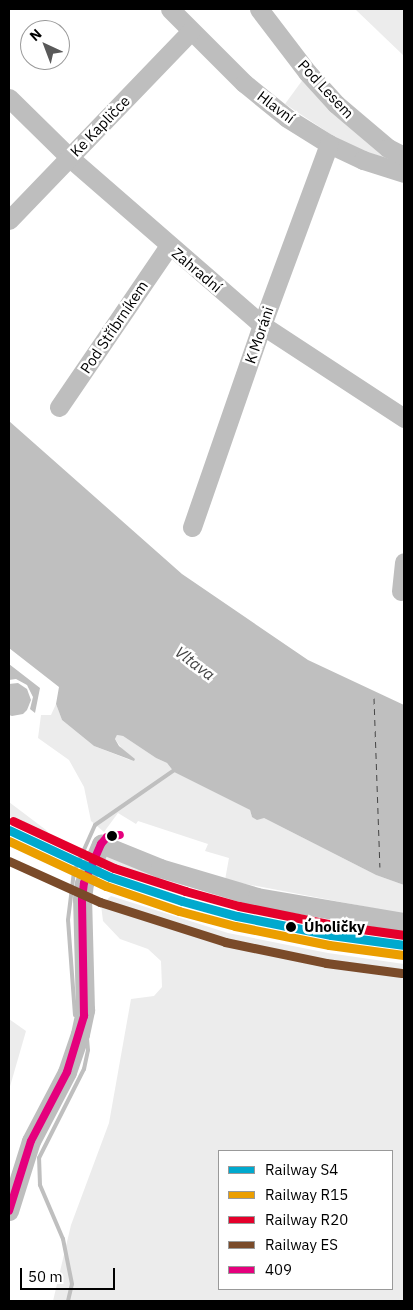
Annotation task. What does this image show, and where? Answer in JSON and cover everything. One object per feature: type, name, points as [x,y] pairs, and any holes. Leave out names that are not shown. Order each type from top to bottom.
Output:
[{"type":"street","name":"Hlavní","points":[[170,9],[244,83],[287,118],[329,144],[363,160],[404,173]]},
{"type":"street","name":"Pod Lesem","points":[[259,9],[306,72],[336,104],[388,148],[404,156]]},
{"type":"street","name":"Ke Kapličce","points":[[9,220],[191,31]]},
{"type":"street","name":"Zahradní","points":[[9,98],[70,158],[262,325],[404,418]]},
{"type":"street","name":"K Moráni","points":[[192,528],[262,325],[329,144]]},
{"type":"street","name":"Pod Stříbrníkem","points":[[59,407],[169,246]]},
{"type":"street","points":[[401,590],[404,562]]},
{"type":"street","points":[[9,1211],[31,1141],[67,1072],[82,1023],[83,891],[101,844],[160,868],[257,897],[404,922]]},
{"type":"shaded area","points":[[355,9],[404,9],[404,56]]},
{"type":"shaded area","points":[[304,78],[404,160],[386,162],[338,139],[285,104]]},
{"type":"shaded area","points":[[56,704],[62,720],[94,746],[130,760],[115,739],[117,735],[123,736],[167,763],[174,772],[250,810],[252,817],[264,818],[376,875],[404,885],[404,914],[225,880],[229,858],[205,851],[208,844],[138,821],[136,824],[118,813],[104,832],[91,821],[84,787],[69,760],[38,738],[41,715],[51,715]]},
{"type":"shaded area","points":[[9,802],[46,830],[54,840],[9,816]]},
{"type":"shaded area","points":[[108,853],[175,885],[103,863]]},
{"type":"shaded area","points":[[111,896],[228,933],[328,953],[404,964],[404,1301],[53,1301],[71,1225],[109,1123],[131,999],[154,996],[162,987],[161,961],[148,949],[120,939],[103,921],[101,905]]},
{"type":"shaded area","points":[[9,1019],[26,1031],[9,1090]]},
{"type":"water","name":"Vltava","points":[[9,421],[182,574],[308,660],[404,705],[404,885],[376,875],[264,818],[257,820],[252,817],[250,810],[174,772],[167,763],[123,736],[117,735],[115,739],[119,746],[135,759],[134,761],[94,746],[62,720],[56,704],[59,687],[9,648]]},
{"type":"water","points":[[9,664],[40,688],[35,713],[30,709],[33,697],[27,685],[16,679],[9,680]]},
{"type":"water","points":[[18,683],[27,689],[31,700],[23,714],[12,716],[9,715],[9,684]]},
{"type":"waterway","points":[[75,1015],[68,920],[74,872],[95,825],[176,769]]},
{"type":"waterway","points":[[68,1301],[72,1284],[63,1239],[40,1185],[39,1158],[84,1069],[88,1050],[87,1038]]},
{"type":"ferry route","points":[[374,698],[380,867]]},
{"type":"rail line","name":"R20","points":[[13,821],[114,868],[185,891],[239,906],[333,925],[404,935]]},
{"type":"rail line","name":"S4","points":[[9,830],[110,877],[182,901],[237,916],[331,935],[404,945]]},
{"type":"rail line","name":"R15","points":[[9,841],[106,886],[179,911],[235,926],[329,945],[403,955]]},
{"type":"rail line","name":"ES","points":[[9,861],[100,902],[225,942],[326,963],[401,973]]},
{"type":"transit line","name":"409","points":[[9,1211],[31,1141],[67,1072],[84,1016],[82,899],[84,883],[101,844],[107,837],[120,835]]},
{"type":"place","name":"Úholičky","points":[[291,927]]}]
